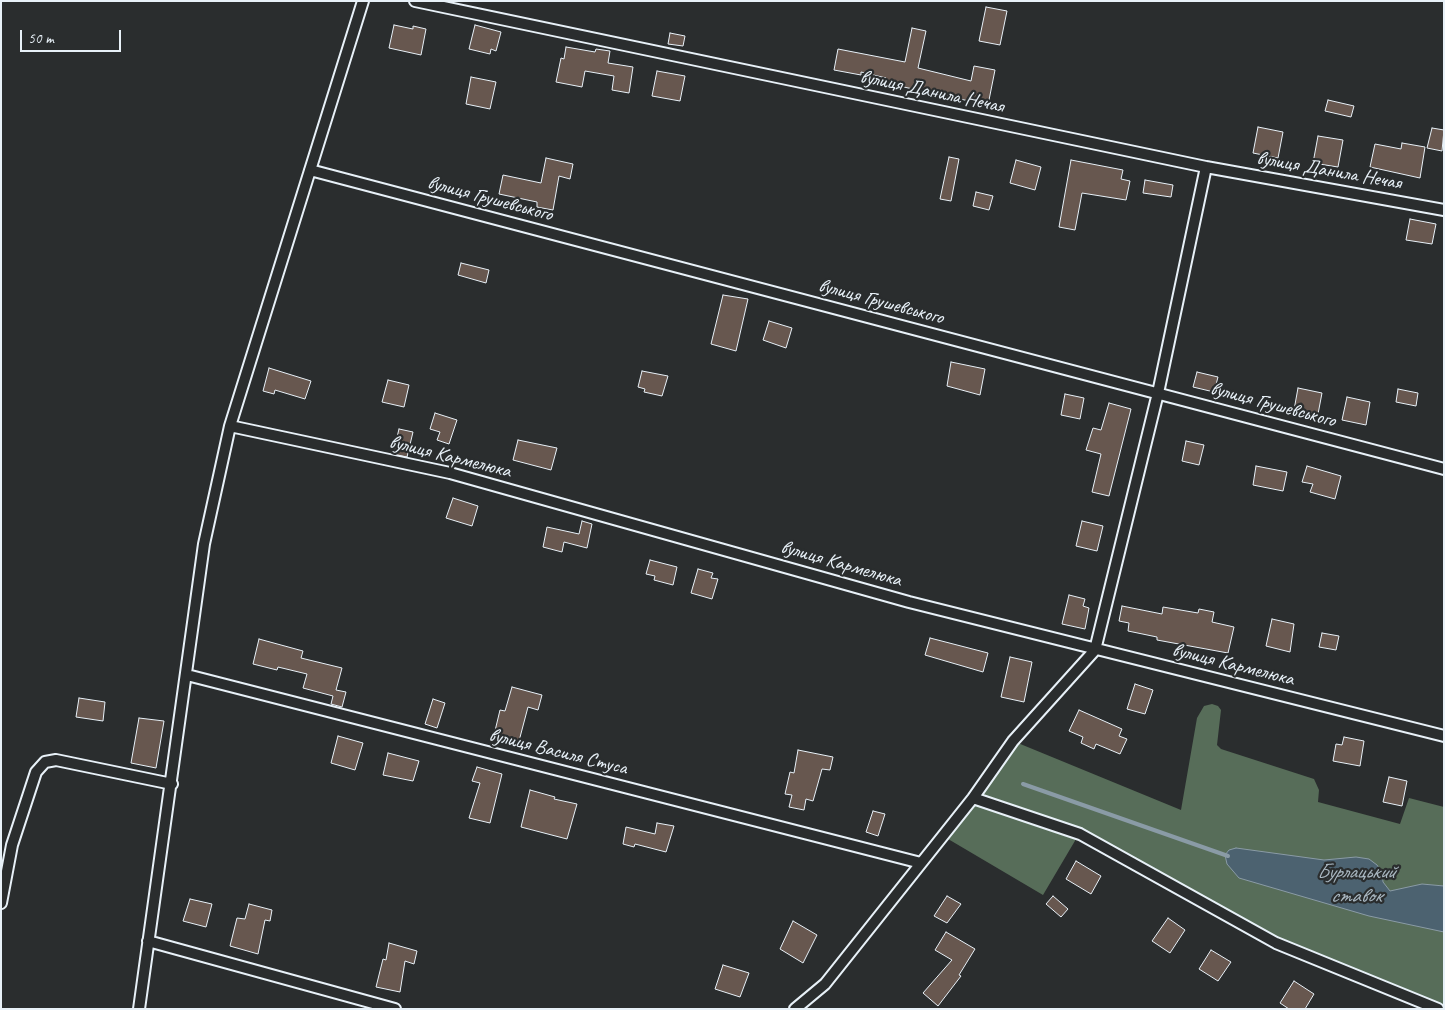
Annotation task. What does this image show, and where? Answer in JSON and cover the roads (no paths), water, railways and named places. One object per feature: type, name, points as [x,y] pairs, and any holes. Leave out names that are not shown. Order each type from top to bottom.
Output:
[{"type":"street","points":[[139,1009],[172,784],[204,544],[230,426],[363,1]]},
{"type":"street","name":"вулиця Данила Нечая","points":[[415,1],[1206,166],[1444,210]]},
{"type":"street","points":[[796,1009],[825,984],[973,798],[1013,741],[1095,650],[1158,393],[1206,166]]},
{"type":"street","name":"вулиця Грушевського","points":[[310,170],[1444,469]]},
{"type":"street","name":"вулиця Кармелюка","points":[[230,426],[450,473],[909,602],[1444,736]]},
{"type":"street","name":"вулиця Василя Стуса","points":[[187,675],[921,863]]},
{"type":"street","points":[[1,903],[12,845],[36,772],[45,762],[56,760],[172,784]]},
{"type":"street","points":[[973,798],[1080,834],[1276,943],[1438,1009]]},
{"type":"street","points":[[148,941],[395,1009]]},
{"type":"water","name":"Бурлацький ставок","points":[[1236,848],[1324,860],[1356,857],[1369,859],[1382,872],[1383,882],[1390,891],[1422,884],[1444,886],[1444,932],[1369,916],[1239,878],[1227,864],[1225,855],[1229,850]]},
{"type":"waterway","points":[[1023,784],[1228,856]]}]
